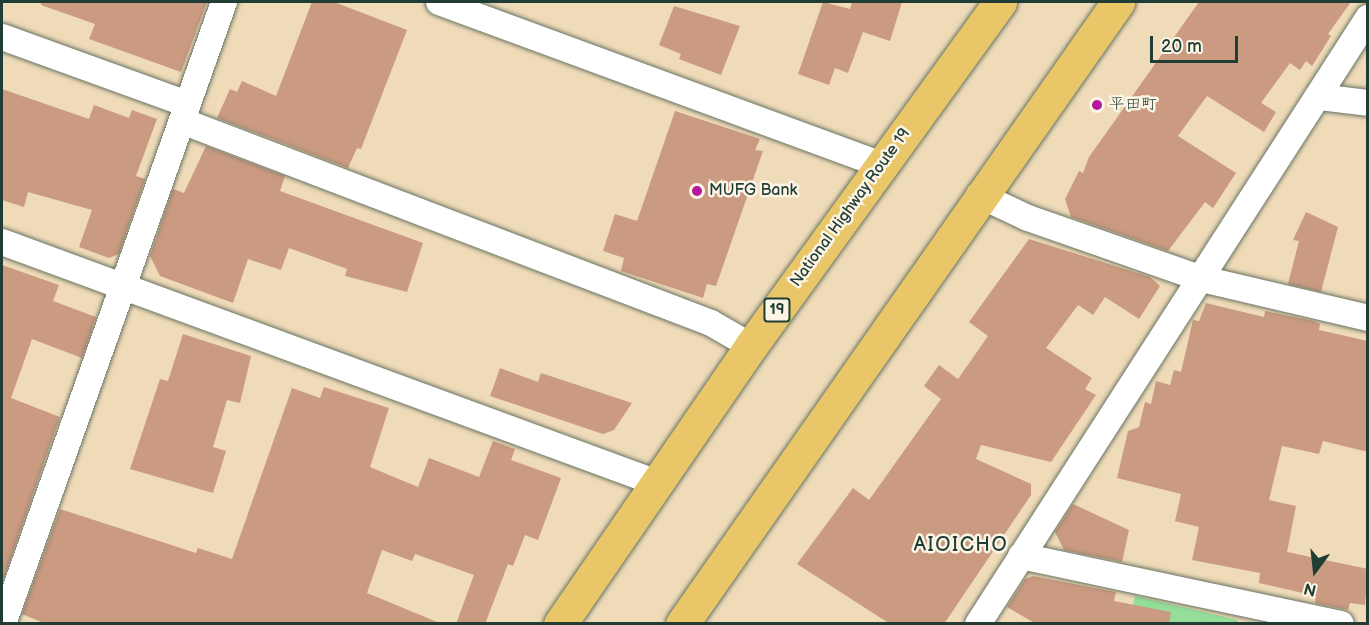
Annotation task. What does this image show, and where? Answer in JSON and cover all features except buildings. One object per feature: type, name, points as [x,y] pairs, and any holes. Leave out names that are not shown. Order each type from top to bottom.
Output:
[{"type":"highway","name":"National Highway Route 19","points":[[560,624],[752,346],[1000,2]]},
{"type":"highway","points":[[682,624],[979,195],[1118,2]]},
{"type":"street","points":[[3,624],[224,2]]},
{"type":"street","points":[[439,2],[882,165]]},
{"type":"street","points":[[978,624],[1368,18]]},
{"type":"street","points":[[2,37],[185,113],[711,323],[752,346]]},
{"type":"street","points":[[1318,97],[1368,103]]},
{"type":"street","points":[[979,195],[1028,218],[1202,279],[1368,318]]},
{"type":"street","points":[[2,242],[657,483]]},
{"type":"street","points":[[1021,556],[1341,624]]},
{"type":"green space","points":[[1135,596],[1238,620],[1237,624],[1128,624]]},
{"type":"place","name":"平田町","points":[[1097,105]]},
{"type":"place","name":"MUFG Bank","points":[[697,191]]},
{"type":"district","name":"AIOICHO","points":[[961,545]]}]
